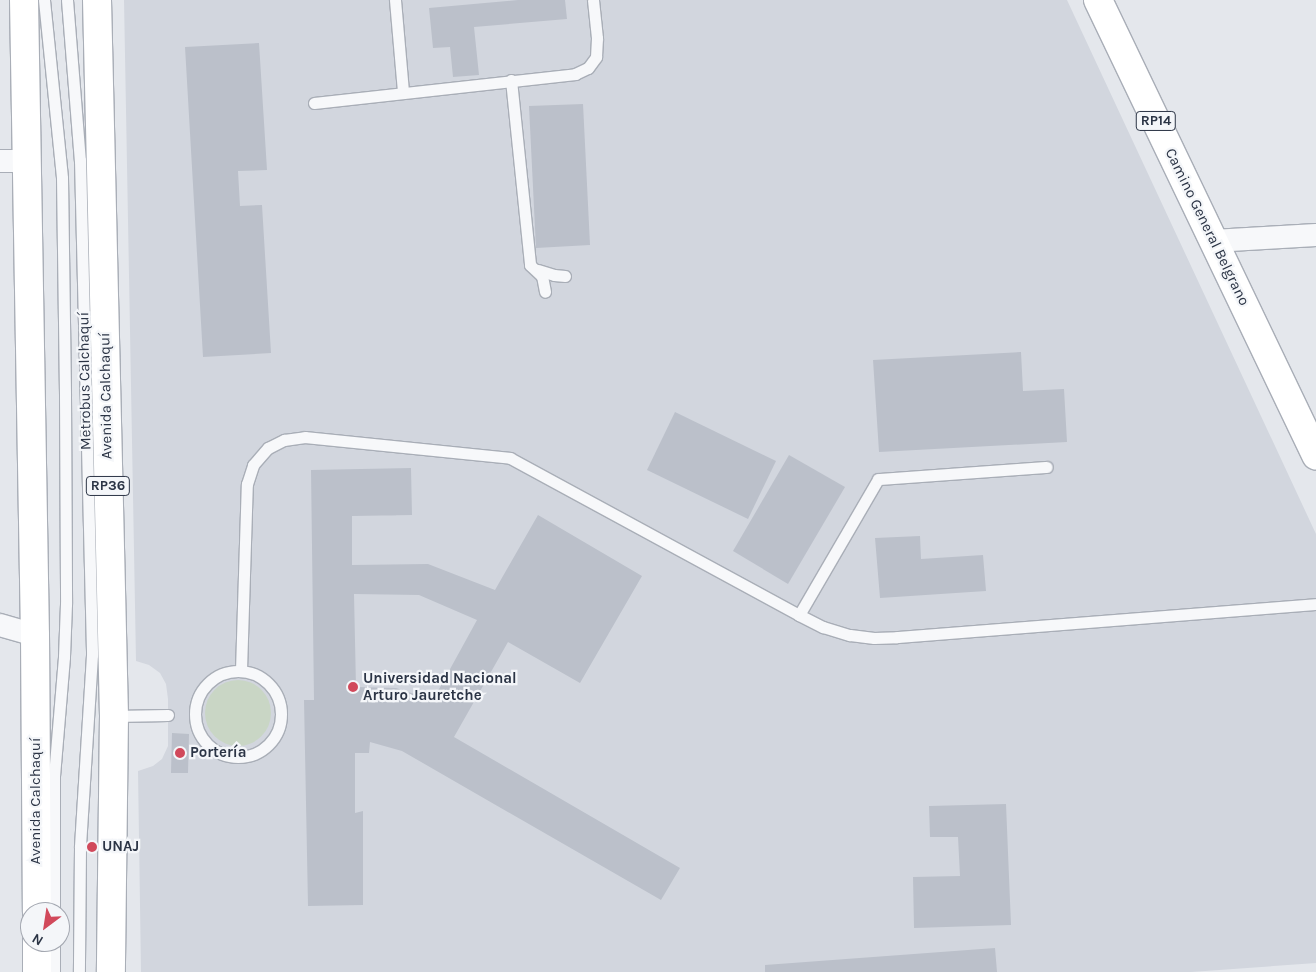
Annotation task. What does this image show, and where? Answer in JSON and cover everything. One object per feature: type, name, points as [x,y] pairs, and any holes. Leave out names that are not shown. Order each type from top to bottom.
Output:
[{"type":"main road","name":"Avenida Calchaquí","points":[[24,0],[13,161],[35,635],[37,902]]},
{"type":"main road","name":"Avenida Calchaquí","points":[[97,0],[114,716],[111,972]]},
{"type":"main road","name":"Camino General Belgrano","points":[[1098,0],[1316,455]]},
{"type":"main road","points":[[37,952],[37,972]]},
{"type":"street","points":[[1213,241],[1316,235]]},
{"type":"street","points":[[0,625],[35,635]]},
{"type":"lane","name":"Metrobus Calchaquí","points":[[44,0],[62,178],[65,396],[66,604],[64,656],[54,777],[54,902]]},
{"type":"lane","name":"Metrobus Calchaquí","points":[[68,0],[80,160],[92,655],[80,848],[79,972]]},
{"type":"lane","points":[[395,0],[403,92]]},
{"type":"lane","points":[[314,103],[575,74],[588,68],[596,57],[598,38],[593,0]]},
{"type":"lane","points":[[510,80],[530,264],[542,276],[545,292]]},
{"type":"lane","points":[[530,264],[548,274],[565,276]]},
{"type":"lane","points":[[241,670],[246,484],[253,465],[268,448],[284,440],[305,437],[510,458],[799,615],[823,627],[850,635],[897,638],[1316,604]]},
{"type":"lane","points":[[799,615],[878,479],[1047,467]]},
{"type":"lane","points":[[241,670],[255,674],[272,687],[281,706],[281,720],[277,734],[268,745],[256,753],[243,757],[228,756],[215,750],[204,741],[197,729],[194,715],[196,701],[203,688],[214,678],[227,672],[241,670]]},
{"type":"lane","points":[[114,716],[168,715]]},
{"type":"lane","points":[[54,952],[54,972]]},
{"type":"shaded area","name":"Universidad Nacional Arturo Jauretche","points":[[124,0],[1067,0],[1316,534],[1316,963],[1191,972],[141,972],[138,771],[153,766],[162,759],[168,746],[168,699],[166,684],[160,673],[149,665],[136,661]]},
{"type":"green space","points":[[238,680],[250,683],[261,690],[268,701],[271,713],[268,725],[261,736],[250,743],[238,746],[226,743],[215,736],[208,725],[205,713],[208,701],[215,690],[226,683]]},
{"type":"building","points":[[518,0],[565,0],[567,19],[474,27],[479,75],[453,77],[450,47],[433,48],[429,8]]},
{"type":"building","points":[[259,43],[267,170],[238,171],[240,206],[262,205],[271,353],[203,357],[185,47]]},
{"type":"building","points":[[583,104],[590,245],[536,248],[529,106]]},
{"type":"building","points":[[1021,352],[1023,391],[1064,389],[1067,442],[879,452],[873,360]]},
{"type":"building","points":[[675,412],[776,461],[748,519],[647,470]]},
{"type":"building","points":[[789,455],[845,487],[788,584],[733,551]]},
{"type":"building","name":"Universidad Nacional Arturo Jauretche","points":[[411,468],[412,515],[352,516],[352,565],[428,564],[495,590],[538,515],[642,576],[580,683],[508,642],[454,737],[680,868],[661,900],[402,751],[370,742],[369,753],[355,753],[355,813],[363,811],[363,905],[308,906],[304,700],[314,700],[311,470]],"holes":[[[354,594],[419,595],[477,620],[433,700],[396,688],[356,687]]]},
{"type":"building","points":[[920,536],[921,559],[983,555],[986,591],[880,598],[875,538]]},
{"type":"building","name":"Portería","points":[[172,733],[189,734],[188,773],[171,773]]},
{"type":"building","points":[[1006,804],[1011,925],[914,928],[913,877],[960,876],[958,837],[930,837],[929,806]]},
{"type":"building","points":[[995,948],[997,972],[765,972],[765,965]]},
{"type":"place","name":"Universidad Nacional Arturo Jauretche","points":[[353,687]]},
{"type":"place","name":"Portería","points":[[180,753]]},
{"type":"place","name":"UNAJ","points":[[92,847]]}]
